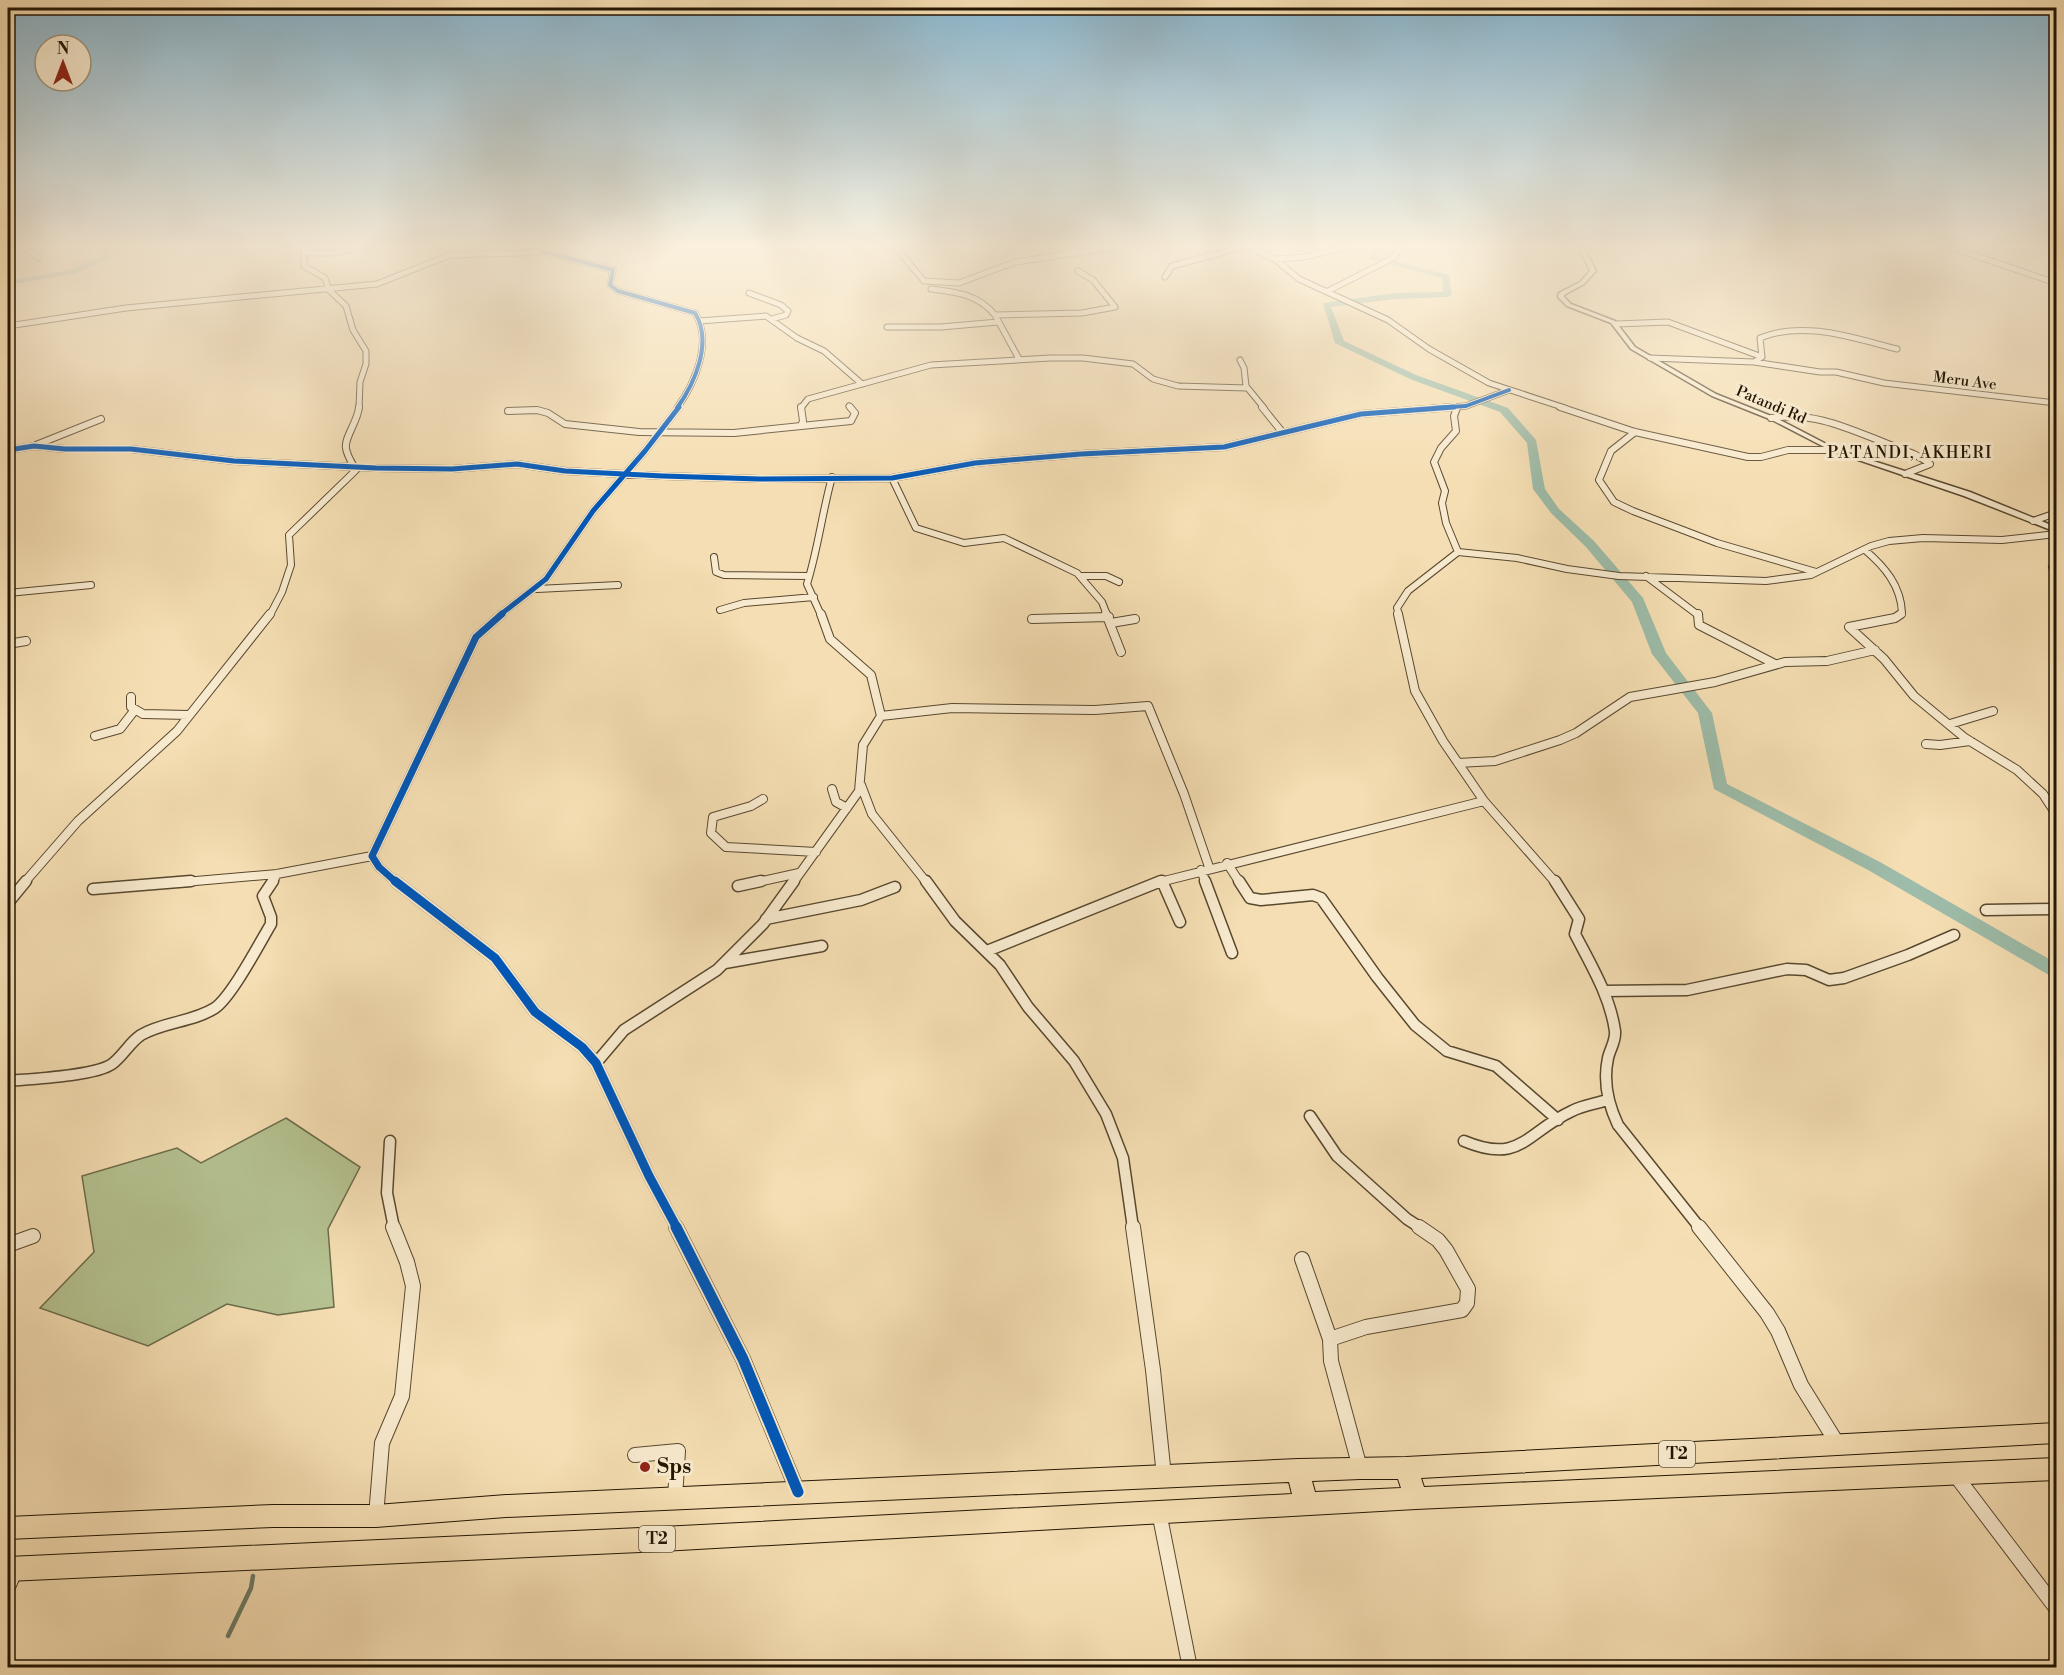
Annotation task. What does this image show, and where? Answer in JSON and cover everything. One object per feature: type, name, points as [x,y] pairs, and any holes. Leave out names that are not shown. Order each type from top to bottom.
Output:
[{"type":"highway","name":"T2","points":[[8,1528],[273,1516],[376,1516],[506,1506],[798,1491],[1298,1470],[1406,1468],[2056,1433]]},
{"type":"highway","points":[[1406,1468],[1416,1498]]},
{"type":"highway","name":"T2","points":[[10,1575],[1416,1498],[2056,1469]]},
{"type":"highway","points":[[1298,1470],[1306,1504]]},
{"type":"street","points":[[351,326],[367,356],[360,382],[357,423],[345,444],[347,454],[356,466]]},
{"type":"street","points":[[372,856],[476,637],[497,615],[537,589],[555,568],[592,511],[660,432],[680,405],[701,361],[703,341],[700,326]]},
{"type":"street","points":[[781,326],[792,335],[831,356],[862,384]]},
{"type":"street","points":[[887,327],[952,326]]},
{"type":"street","points":[[1001,326],[1008,336],[1013,352],[1019,359]]},
{"type":"street","points":[[1397,326],[1445,359],[1509,390],[1635,432],[1748,457],[1761,458],[1788,450],[1834,450]]},
{"type":"street","name":"Patandi Rd","points":[[1617,326],[1631,346],[1714,395],[1772,418],[1834,450],[1967,494],[2056,532]]},
{"type":"street","points":[[1680,326],[1762,357]]},
{"type":"street","points":[[1762,357],[1760,338],[1785,330],[1826,334],[1897,349]]},
{"type":"street","points":[[1754,362],[1762,357]]},
{"type":"street","points":[[801,426],[803,421],[800,411],[804,401],[833,390],[926,365],[1075,358],[1130,363],[1160,381],[1208,388],[1247,388]]},
{"type":"street","name":"Meru Ave","points":[[1650,358],[1754,362],[1820,372],[1836,372],[1884,383],[2056,403]]},
{"type":"street","points":[[1240,360],[1247,388],[1284,433]]},
{"type":"street","points":[[34,446],[60,449],[141,450],[234,461],[356,466],[452,469],[514,464],[565,471],[624,475],[744,479],[892,478],[975,463],[1081,454],[1219,448],[1361,414],[1456,408],[1478,404],[1509,390]]},
{"type":"street","points":[[508,411],[546,412],[558,421],[577,426],[660,432],[734,433],[851,421],[855,413],[849,406]]},
{"type":"street","points":[[1456,408],[1454,416],[1456,431],[1441,448],[1434,462],[1445,491],[1442,503],[1446,523],[1458,552]]},
{"type":"street","points":[[1772,418],[1792,414],[1832,421],[1903,450],[1930,464],[1905,474]]},
{"type":"street","points":[[8,450],[34,446],[101,418]]},
{"type":"street","points":[[1635,432],[1611,451],[1599,480],[1614,502],[1696,536],[1816,572]]},
{"type":"street","points":[[8,903],[62,838],[105,794],[168,739],[274,609],[291,565],[289,535],[354,473],[356,466]]},
{"type":"street","points":[[831,477],[818,549],[807,587],[814,597],[830,639],[871,675],[882,716],[863,745],[861,785],[872,814],[913,863],[955,921],[1000,965],[1028,1006],[1074,1061],[1106,1114],[1120,1147],[1153,1370],[1164,1476]]},
{"type":"street","points":[[892,478],[902,491],[903,505],[914,527],[919,530],[964,543],[1004,538],[1080,576],[1102,602],[1121,652]]},
{"type":"street","points":[[2034,521],[2056,513]]},
{"type":"street","points":[[1458,552],[1512,557],[1609,575],[1766,581],[1799,578],[1879,543],[1915,538],[2002,540],[2056,532]]},
{"type":"street","points":[[1865,550],[1884,566],[1894,582],[1903,603],[1902,612],[1898,617],[1849,627],[1875,650],[1914,696],[1970,741],[2017,771],[2043,794],[2056,814]]},
{"type":"street","points":[[1458,552],[1446,565],[1430,574],[1405,594],[1397,608],[1407,646],[1409,669],[1415,692],[1484,801],[1526,844],[1557,883],[1579,919],[1575,934],[1604,991],[1616,1037],[1608,1061],[1607,1101],[1618,1125],[1767,1313],[1778,1331],[1801,1385],[1838,1445]]},
{"type":"street","points":[[714,557],[716,572],[720,574],[809,576]]},
{"type":"street","points":[[1080,576],[1106,576],[1119,582]]},
{"type":"street","points":[[1646,576],[1698,614],[1699,625],[1775,664]]},
{"type":"street","points":[[8,593],[91,585]]},
{"type":"street","points":[[537,589],[618,585]]},
{"type":"street","points":[[720,610],[744,603],[814,597]]},
{"type":"street","points":[[1032,619],[1135,618]]},
{"type":"street","points":[[8,644],[26,641]]},
{"type":"street","points":[[1458,763],[1495,761],[1560,740],[1593,722],[1614,705],[1630,697],[1715,682],[1794,660],[1827,661],[1875,650]]},
{"type":"street","points":[[131,697],[130,703],[134,711]]},
{"type":"street","points":[[882,716],[952,708],[1095,710],[1148,706],[1184,794],[1232,953]]},
{"type":"street","points":[[134,711],[156,715],[189,715]]},
{"type":"street","points":[[95,736],[120,729],[134,711]]},
{"type":"street","points":[[1950,724],[1992,711]]},
{"type":"street","points":[[1926,744],[1940,745],[1970,741]]},
{"type":"street","points":[[1985,750],[1994,760]]},
{"type":"street","points":[[596,1063],[624,1030],[725,963],[766,920],[861,785]]},
{"type":"street","points":[[832,789],[836,802],[847,808]]},
{"type":"street","points":[[763,799],[751,806],[713,817],[711,833],[726,847],[816,852]]},
{"type":"street","points":[[987,951],[1162,880],[1484,801]]},
{"type":"street","points":[[93,889],[277,874],[372,856]]},
{"type":"street","points":[[372,856],[379,867],[409,893],[495,958],[535,1012],[582,1047],[596,1063],[649,1176],[743,1359],[798,1491]]},
{"type":"street","points":[[1227,863],[1248,897],[1252,899],[1313,896],[1321,898],[1377,978],[1415,1025],[1447,1051],[1496,1066],[1558,1120]]},
{"type":"street","points":[[738,886],[799,873]]},
{"type":"street","points":[[8,1081],[63,1076],[105,1068],[141,1035],[187,1020],[216,1006],[229,992],[271,924],[271,917],[262,896],[277,874]]},
{"type":"street","points":[[1162,880],[1180,922]]},
{"type":"street","points":[[766,920],[861,900],[895,887]]},
{"type":"street","points":[[1986,910],[2056,909]]},
{"type":"street","points":[[1604,991],[1687,990],[1787,969],[1806,970],[1829,980],[1844,978],[1908,955],[1954,935]]},
{"type":"street","points":[[725,963],[822,946]]},
{"type":"street","points":[[1464,1141],[1485,1151],[1501,1153],[1535,1137],[1574,1110],[1607,1101]]},
{"type":"street","points":[[1310,1116],[1337,1156],[1407,1219],[1438,1240],[1468,1289],[1467,1303],[1461,1310],[1366,1327],[1330,1339]]},
{"type":"street","points":[[376,1516],[382,1443],[402,1396],[413,1286],[411,1273],[392,1222],[387,1198],[390,1141]]},
{"type":"street","points":[[8,1245],[33,1236]]},
{"type":"street","points":[[1302,1259],[1330,1339],[1331,1361],[1360,1468]]},
{"type":"street","points":[[635,1455],[678,1451],[675,1498]]},
{"type":"street","points":[[1954,1474],[2056,1608]]},
{"type":"street","points":[[1159,1512],[1190,1668]]},
{"type":"green space","points":[[286,1118],[360,1167],[328,1229],[334,1307],[278,1315],[227,1304],[148,1346],[40,1308],[94,1252],[82,1176],[177,1148],[201,1163]]},
{"type":"waterway","points":[[1334,326],[1340,343],[1413,377],[1504,410],[1532,442],[1539,489],[1555,511],[1590,544],[1638,601],[1659,654],[1705,713],[1720,786],[1874,866],[2056,971]]},
{"type":"waterway","points":[[228,1636],[251,1588],[253,1576]]},
{"type":"cycle path","points":[[700,326],[701,355],[694,379],[664,427],[593,511],[546,579],[492,621],[476,637],[372,856],[379,867],[409,893],[495,958],[535,1012],[582,1047],[596,1063],[649,1176],[743,1359],[798,1492]]},
{"type":"cycle path","points":[[8,450],[34,446],[65,449],[131,449],[234,461],[376,468],[452,469],[517,464],[565,471],[663,476],[760,479],[892,478],[975,463],[1081,454],[1224,447],[1361,414],[1466,406],[1509,390]]},
{"type":"place","name":"Sps","points":[[645,1467]]},
{"type":"district","name":"PATANDI, AKHERI","points":[[1910,453]]}]
